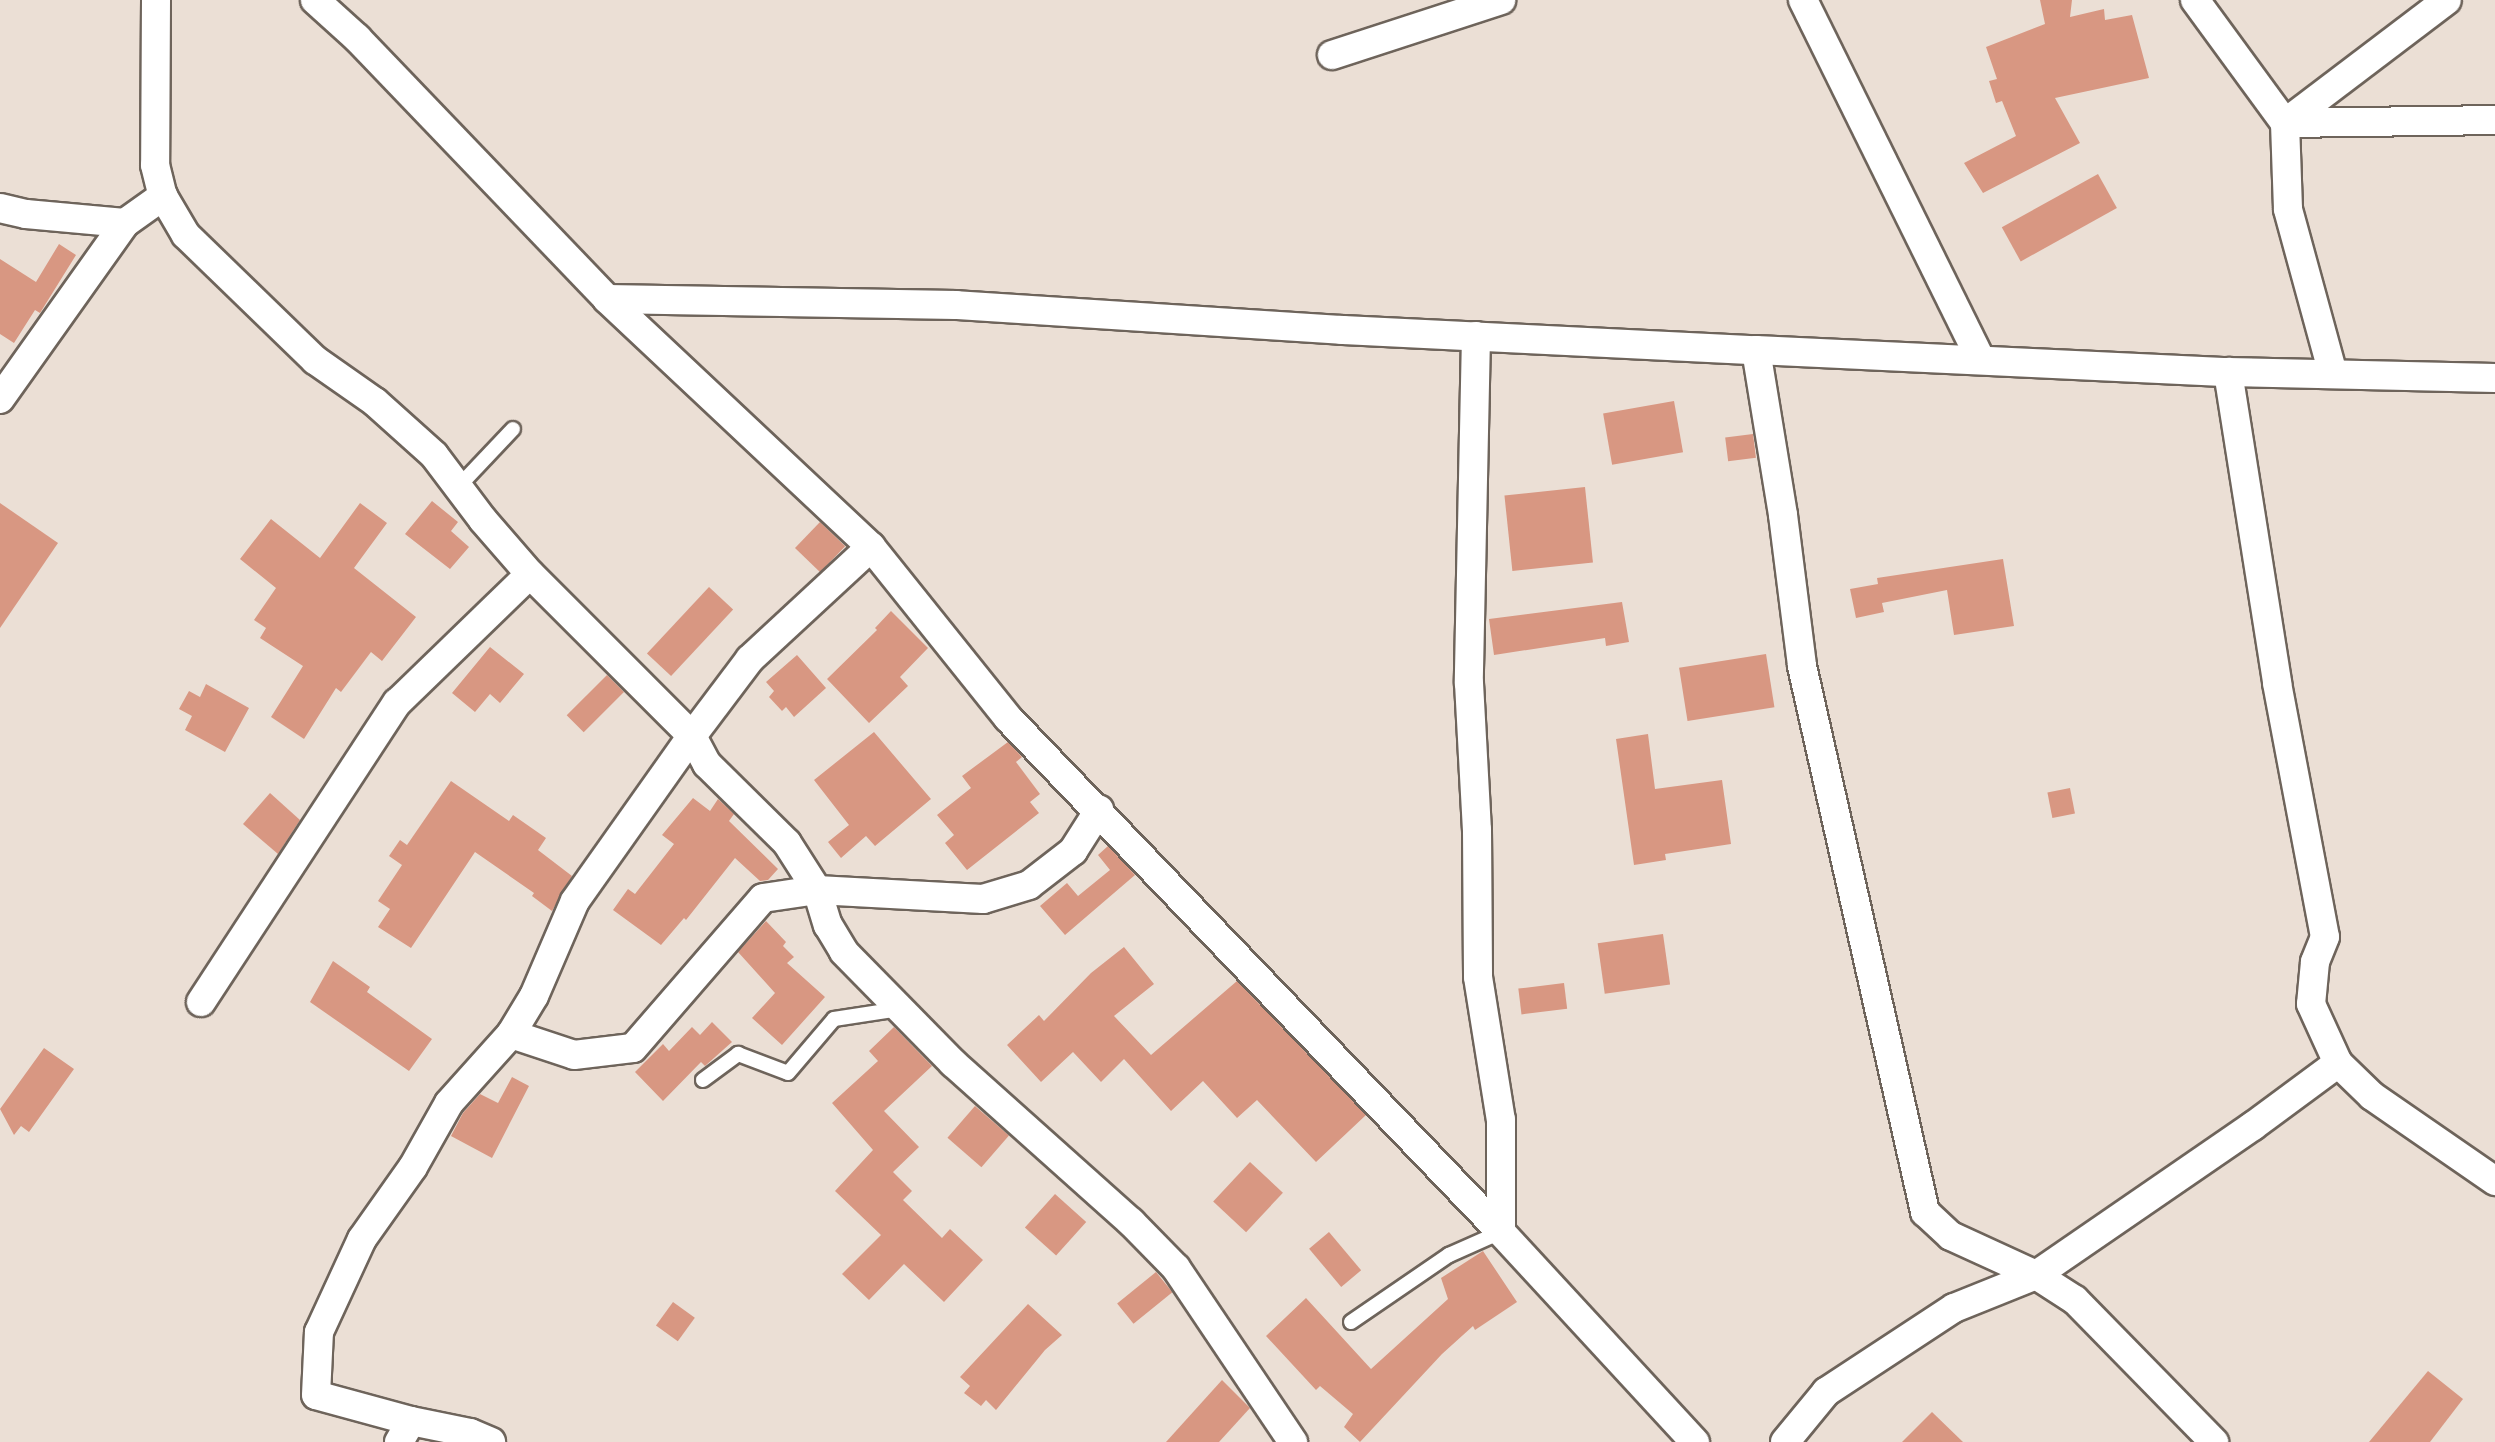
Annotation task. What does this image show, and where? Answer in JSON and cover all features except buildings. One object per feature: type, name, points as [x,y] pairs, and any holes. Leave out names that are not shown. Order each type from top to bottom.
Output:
[{"type":"street","points":[[156,0],[155,165],[163,196],[186,235],[315,360],[375,402],[422,444],[460,485],[483,520],[530,574],[692,736],[707,764],[787,843],[817,890],[828,925],[844,952],[953,1063],[1131,1222],[1176,1268],[1293,1442]]},
{"type":"street","points":[[315,0],[357,38],[607,299],[871,547],[1008,718],[1501,1232],[1695,1442]]},
{"type":"street","points":[[1332,55],[1501,0]]},
{"type":"street","points":[[1803,0],[1980,358]]},
{"type":"street","points":[[2195,0],[2285,123],[2288,209],[2333,374]]},
{"type":"street","points":[[2285,123],[2447,0]]},
{"type":"street","points":[[2285,123],[2495,120]]},
{"type":"street","points":[[0,399],[125,223],[163,196]]},
{"type":"street","points":[[0,208],[26,214],[125,223]]},
{"type":"street","points":[[607,299],[956,305],[1756,350],[1980,358],[2228,372],[2495,378]]},
{"type":"street","points":[[1476,336],[1469,683],[1477,830],[1478,977],[1501,1120],[1501,1232]]},
{"type":"street","points":[[1756,350],[1783,515],[1802,666],[1925,1212],[1951,1236],[2036,1275],[2075,1300],[2214,1442]]},
{"type":"street","points":[[2228,372],[2277,683],[2325,937],[2315,962],[2311,1004],[2338,1063],[2372,1096],[2495,1181]]},
{"type":"street","points":[[491,1442],[470,1433],[405,1431],[316,1395],[319,1332],[362,1239],[413,1167],[449,1103],[511,1034],[534,996],[575,901],[750,659],[871,547]]},
{"type":"street","points":[[201,1002],[397,703],[530,574]]},
{"type":"street","points":[[511,1034],[574,1055],[633,1048],[763,898],[817,890],[983,899],[1029,885],[1073,851],[1099,810]]},
{"type":"street","points":[[1785,1442],[1826,1392],[1839,1383],[1954,1308],[2036,1275],[2253,1126],[2338,1063]]},
{"type":"lane","points":[[460,485],[513,429]]},
{"type":"lane","points":[[703,1080],[738,1054],[788,1073],[834,1019],[900,1009]]},
{"type":"lane","points":[[1351,1322],[1449,1255],[1501,1232]]}]
